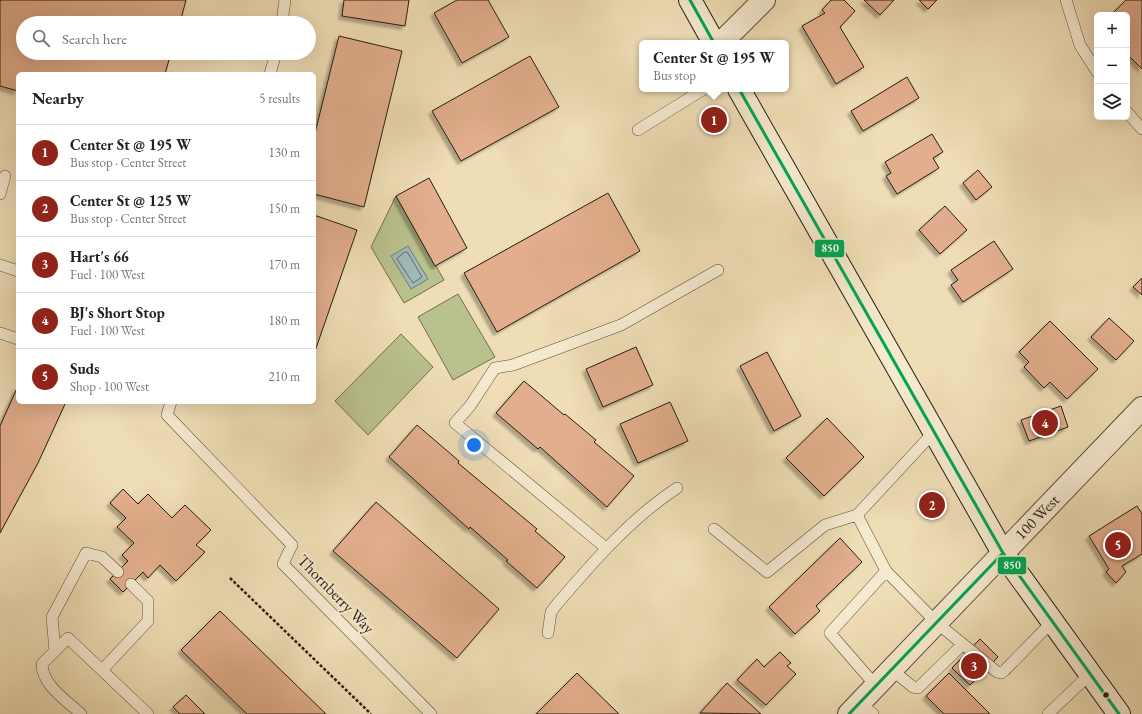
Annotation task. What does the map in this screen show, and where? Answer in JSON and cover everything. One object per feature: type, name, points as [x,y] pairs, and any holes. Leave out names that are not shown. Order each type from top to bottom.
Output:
[{"type":"main road","points":[[690,0],[712,40]]},
{"type":"main road","points":[[724,40],[764,0]]},
{"type":"main road","points":[[741,92],[933,433],[1003,553],[1119,714]]},
{"type":"main road","name":"100 West","points":[[861,710],[876,686],[1142,408]]},
{"type":"lane","points":[[283,16],[285,0]]},
{"type":"lane","points":[[1066,0],[1080,45],[1094,67]]},
{"type":"lane","points":[[271,72],[274,60]]},
{"type":"lane","points":[[638,130],[699,92]]},
{"type":"lane","points":[[1130,115],[1142,129]]},
{"type":"lane","points":[[0,194],[4,176]]},
{"type":"lane","points":[[0,265],[16,270]]},
{"type":"lane","points":[[606,548],[455,423],[470,406],[495,368],[513,364],[621,325],[718,270]]},
{"type":"lane","points":[[0,332],[16,338]]},
{"type":"lane","name":"Thornberry Way","points":[[170,404],[167,415],[292,545],[283,564],[431,714]]},
{"type":"lane","points":[[714,529],[767,572],[825,525],[857,515],[933,433]]},
{"type":"lane","points":[[548,633],[552,612],[557,604],[606,548],[654,503],[677,488]]},
{"type":"lane","points":[[857,515],[886,571],[937,623],[997,672],[1001,673],[1053,621]]},
{"type":"lane","points":[[55,651],[52,616],[86,554],[102,558],[118,572]]},
{"type":"lane","points":[[876,686],[830,633],[886,571]]},
{"type":"lane","points":[[102,670],[148,621],[148,600],[131,584]]},
{"type":"lane","points":[[81,714],[56,691],[46,680],[42,672],[42,664],[68,638],[148,714]]},
{"type":"lane","points":[[892,670],[914,687],[918,688],[963,644]]},
{"type":"lane","points":[[1048,714],[1090,674]]},
{"type":"path","points":[[230,578],[370,714]]},
{"type":"green space","points":[[396,196],[444,280],[404,303],[371,247]]},
{"type":"green space","points":[[458,294],[495,357],[453,380],[418,317]]},
{"type":"green space","points":[[401,334],[433,367],[368,435],[335,401]]},
{"type":"water","points":[[408,246],[428,279],[411,289],[391,256]]},
{"type":"building","points":[[0,0],[186,0],[182,16],[16,16],[16,60],[169,60],[166,72],[16,72],[16,90],[0,86]]},
{"type":"building","points":[[344,0],[409,0],[405,26],[342,16]]},
{"type":"building","points":[[457,0],[488,0],[509,37],[462,63],[434,13]]},
{"type":"building","points":[[831,0],[844,0],[855,11],[840,27],[864,67],[836,84],[802,26],[825,13],[822,10]]},
{"type":"building","points":[[864,0],[894,0],[880,15]]},
{"type":"building","points":[[919,0],[937,0],[928,9]]},
{"type":"building","points":[[1126,0],[1142,0],[1142,69],[1130,57],[1130,12],[1114,12]]},
{"type":"building","points":[[339,36],[402,51],[364,207],[316,195],[316,129]]},
{"type":"building","points":[[530,56],[559,107],[461,161],[432,111]]},
{"type":"building","points":[[907,77],[919,98],[863,131],[851,111]]},
{"type":"building","points":[[932,134],[943,152],[933,158],[939,168],[897,194],[886,176],[891,173],[885,162]]},
{"type":"building","points":[[978,170],[992,187],[976,200],[963,183]]},
{"type":"building","points":[[429,178],[467,248],[435,266],[396,196]]},
{"type":"building","points":[[608,193],[640,251],[497,332],[464,273]]},
{"type":"building","points":[[945,206],[967,230],[940,254],[919,230]]},
{"type":"building","points":[[316,216],[357,230],[316,348]]},
{"type":"building","points":[[994,241],[1013,269],[963,302],[951,285],[958,280],[951,270]]},
{"type":"building","points":[[1142,278],[1142,295],[1133,287]]},
{"type":"building","points":[[1109,318],[1134,341],[1116,360],[1091,337]]},
{"type":"building","points":[[1050,321],[1098,369],[1067,399],[1050,382],[1044,388],[1024,367],[1029,362],[1019,352]]},
{"type":"building","points":[[636,347],[653,385],[603,407],[586,369]]},
{"type":"building","points":[[767,352],[801,416],[774,431],[740,366]]},
{"type":"building","points":[[524,381],[596,440],[594,442],[634,476],[607,507],[540,447],[538,449],[496,413]]},
{"type":"building","points":[[16,390],[16,404],[65,404],[38,463],[0,533],[0,426]]},
{"type":"building","points":[[670,402],[688,441],[638,463],[620,424]]},
{"type":"building","points":[[1061,406],[1068,427],[1029,441],[1021,420]]},
{"type":"building","points":[[827,418],[864,457],[824,496],[786,458]]},
{"type":"building","points":[[417,425],[459,461],[458,463],[537,529],[535,531],[565,557],[537,588],[506,561],[508,560],[470,527],[469,529],[389,457]]},
{"type":"building","points":[[123,489],[138,504],[148,494],[172,518],[185,505],[211,530],[196,545],[205,552],[176,581],[160,565],[148,578],[143,572],[123,592],[110,579],[128,561],[122,555],[134,543],[117,527],[126,518],[110,503]]},
{"type":"building","points":[[376,502],[499,609],[457,658],[333,551]]},
{"type":"building","points":[[1137,506],[1142,514],[1142,554],[1122,566],[1126,572],[1116,583],[1106,572],[1109,569],[1089,536]]},
{"type":"building","points":[[840,538],[862,562],[816,606],[820,611],[795,634],[769,607]]},
{"type":"building","points":[[220,611],[326,714],[247,714],[181,650]]},
{"type":"building","points":[[980,639],[998,657],[970,685],[952,668]]},
{"type":"building","points":[[780,652],[791,663],[787,666],[796,674],[766,705],[737,680],[757,659],[764,667]]},
{"type":"building","points":[[577,673],[619,714],[536,714]]},
{"type":"building","points":[[949,673],[990,714],[944,714],[926,696]]},
{"type":"building","points":[[727,683],[761,714],[700,713]]},
{"type":"building","points":[[186,695],[205,714],[180,714],[173,707]]},
{"type":"transit line","name":"850","points":[[690,0],[712,40]]},
{"type":"transit line","name":"850","points":[[741,92],[1003,553],[1119,714]]},
{"type":"transit line","name":"850","points":[[849,714],[1003,553]]},
{"type":"place","name":"Center St @ 195 W","points":[[714,120]]},
{"type":"place","name":"BJ's Short Stop","points":[[1045,423]]},
{"type":"place","name":"Center St @ 125 W","points":[[932,505]]},
{"type":"place","name":"Suds","points":[[1118,545]]},
{"type":"place","name":"Hart's 66","points":[[974,666]]}]
